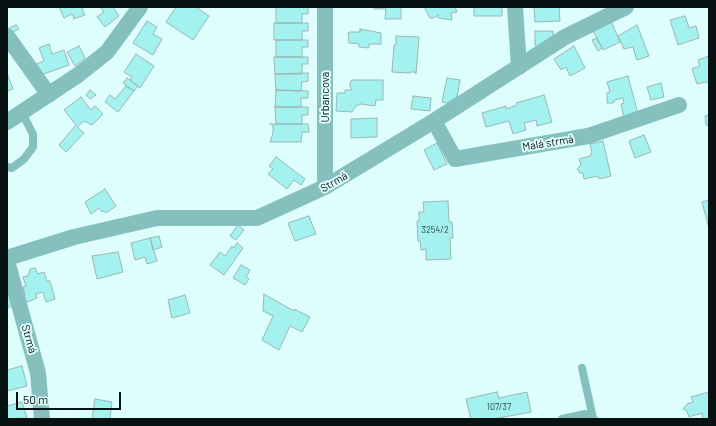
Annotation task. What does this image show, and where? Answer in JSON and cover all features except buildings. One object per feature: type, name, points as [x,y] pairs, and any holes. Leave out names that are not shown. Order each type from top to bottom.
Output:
[{"type":"street","points":[[7,122],[78,75],[107,52],[140,7]]},
{"type":"street","name":"Urbancova","points":[[325,7],[326,187]]},
{"type":"street","points":[[515,7],[519,67]]},
{"type":"street","name":"Strmá","points":[[7,258],[74,237],[157,218],[257,218],[326,187],[434,121],[565,37],[626,7]]},
{"type":"street","points":[[7,36],[49,95]]},
{"type":"street","name":"Malá strmá","points":[[434,121],[455,159],[588,136],[679,105]]},
{"type":"street","name":"Strmá","points":[[7,261],[38,373],[42,419]]},
{"type":"lane","points":[[7,167],[12,168],[24,160],[33,148],[33,134],[22,113]]},
{"type":"lane","points":[[582,368],[594,419]]},
{"type":"lane","points":[[562,419],[584,414],[594,419]]}]
